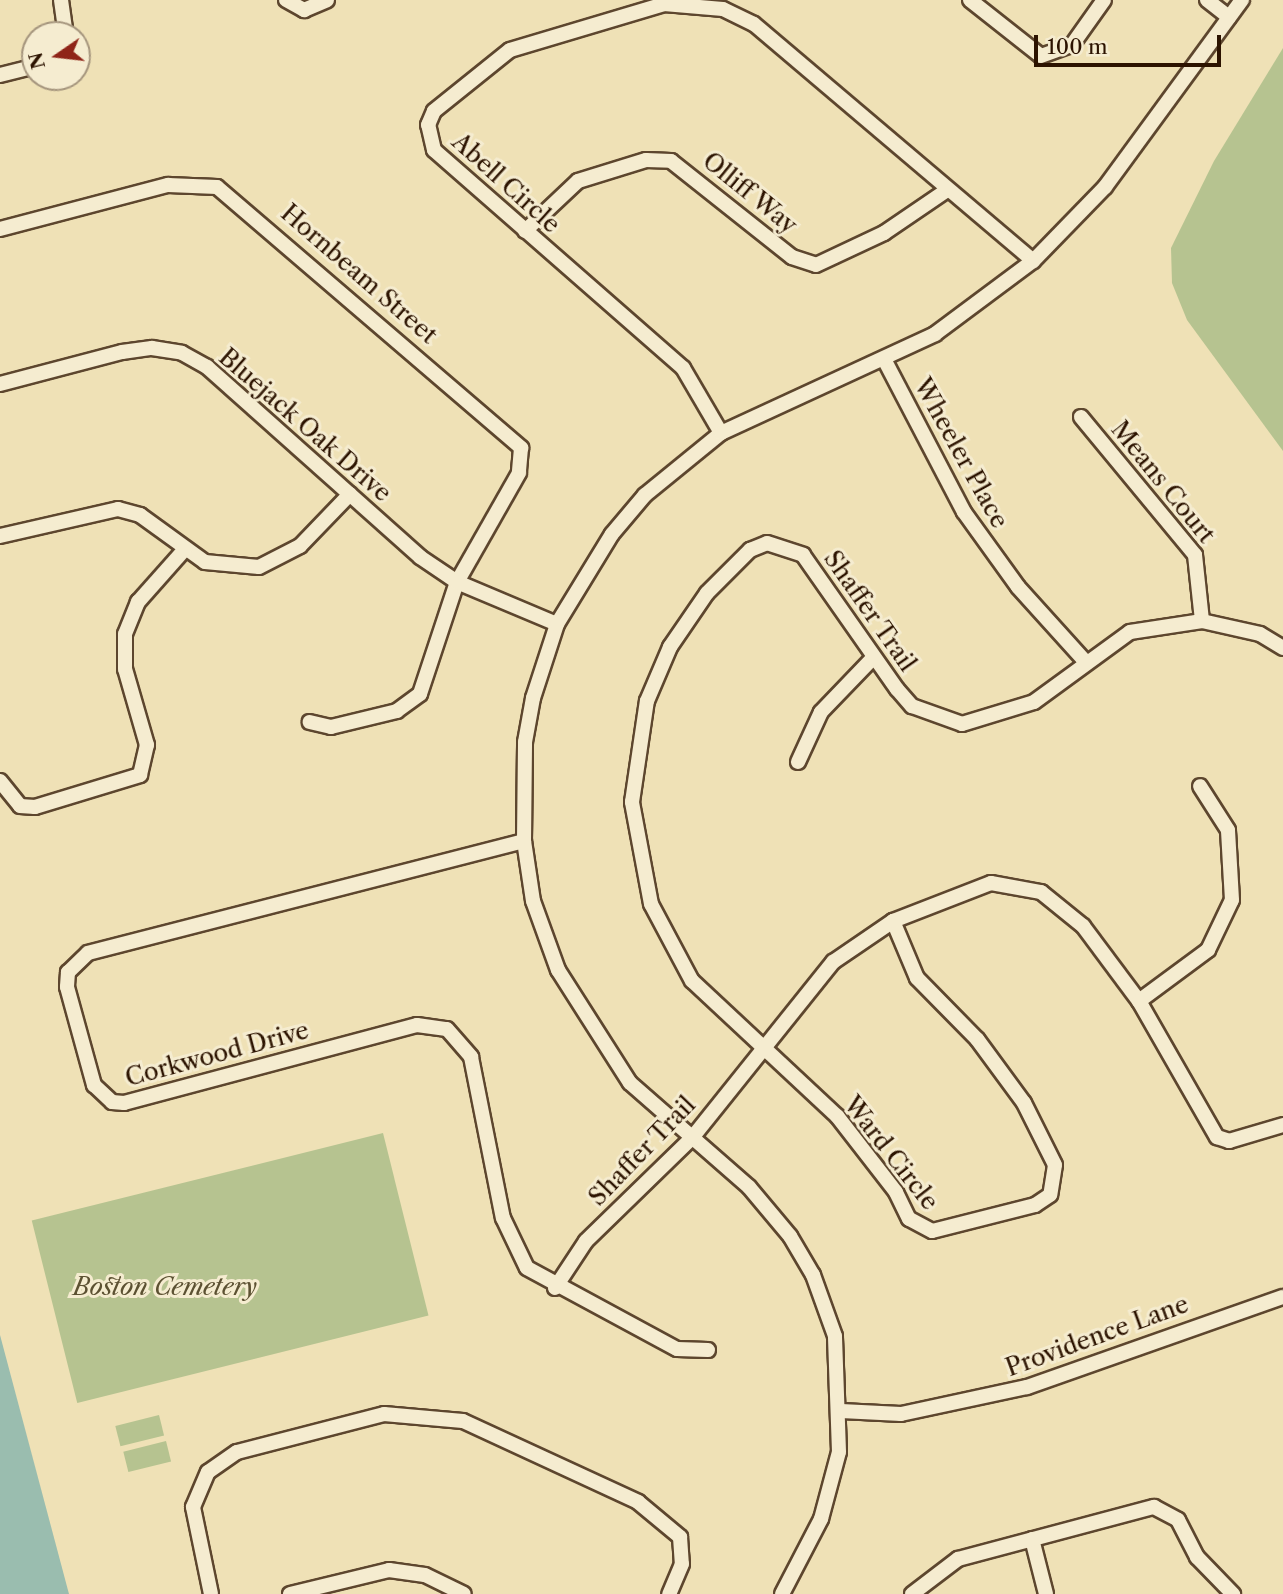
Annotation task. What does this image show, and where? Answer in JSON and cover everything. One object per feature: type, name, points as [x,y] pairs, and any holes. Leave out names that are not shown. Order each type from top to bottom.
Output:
[{"type":"street","points":[[61,0],[64,21]]},
{"type":"street","points":[[286,0],[304,10],[327,0]]},
{"type":"street","points":[[970,0],[1041,56],[1072,45],[1104,0]]},
{"type":"street","points":[[1207,0],[1228,17]]},
{"type":"street","points":[[782,1594],[821,1519],[841,1411],[835,1336],[813,1275],[749,1186],[630,1083],[581,1016],[544,936],[524,841],[525,742],[557,624],[621,524],[666,476],[720,433],[885,361],[983,302],[1033,261],[1105,187],[1242,0]]},
{"type":"street","name":"Abell Circle","points":[[720,433],[683,368],[434,150],[428,125],[434,111],[510,50],[664,4],[723,9],[754,24],[1033,261]]},
{"type":"street","points":[[0,75],[21,70]]},
{"type":"street","name":"Olliff Way","points":[[525,231],[578,181],[646,160],[671,161],[792,257],[816,265],[884,233],[947,190]]},
{"type":"street","name":"Hornbeam Street","points":[[0,229],[169,185],[217,187],[236,198],[522,448],[519,473],[457,582]]},
{"type":"street","name":"Bluejack Oak Drive","points":[[0,384],[122,352],[152,348],[182,353],[207,367],[350,494],[457,582],[557,624]]},
{"type":"street","name":"Wheeler Place","points":[[885,361],[964,512],[1018,587],[1084,660]]},
{"type":"street","name":"Means Court","points":[[1081,417],[1195,555],[1202,621]]},
{"type":"street","points":[[0,536],[118,509],[140,515],[185,549],[222,568],[259,568],[300,546],[350,494]]},
{"type":"street","name":"Shaffer Trail","points":[[763,1048],[692,981],[651,904],[632,802],[647,701],[670,647],[707,593],[750,550],[767,543],[803,555],[872,659],[912,706],[962,724],[1034,702],[1084,660],[1130,632],[1202,621],[1260,634],[1283,648]]},
{"type":"street","points":[[0,781],[14,802],[35,807],[140,775],[147,745],[125,669],[125,634],[138,602],[185,549]]},
{"type":"street","points":[[310,722],[331,727],[410,704],[426,683],[457,582]]},
{"type":"street","points":[[798,762],[821,712],[872,659]]},
{"type":"street","points":[[1139,1001],[1208,950],[1232,900],[1228,830],[1200,786]]},
{"type":"street","name":"Corkwood Drive","points":[[524,841],[88,953],[68,972],[67,987],[94,1085],[112,1102],[417,1025],[447,1028],[471,1057],[511,1242],[527,1268],[555,1288],[677,1349],[708,1350]]},
{"type":"street","name":"Shaffer Trail","points":[[555,1288],[586,1241],[692,1138],[833,962],[893,921],[991,883],[1041,892],[1083,926],[1139,1001],[1217,1137],[1229,1141],[1283,1125]]},
{"type":"street","name":"Ward Circle","points":[[763,1048],[836,1116],[920,1228],[1035,1205],[1050,1195],[1055,1165],[1024,1103],[976,1039],[917,978],[893,921]]},
{"type":"street","name":"Providence Lane","points":[[841,1411],[901,1414],[1027,1387],[1283,1297]]},
{"type":"street","points":[[211,1594],[193,1507],[208,1472],[237,1452],[384,1414],[463,1421],[638,1502],[680,1537],[682,1564],[669,1594]]},
{"type":"street","points":[[912,1594],[958,1559],[1154,1507],[1166,1510],[1197,1557],[1233,1594]]},
{"type":"street","points":[[1032,1539],[1046,1594]]},
{"type":"street","points":[[290,1594],[389,1570],[425,1575],[464,1594]]},
{"type":"green space","points":[[1283,48],[1283,451],[1187,320],[1172,283],[1171,248],[1214,161]]},
{"type":"green space","name":"Boston Cemetery","points":[[383,1133],[428,1315],[77,1403],[32,1221]]},
{"type":"green space","points":[[159,1415],[164,1435],[120,1446],[115,1426]]},
{"type":"green space","points":[[166,1441],[171,1461],[128,1472],[123,1452]]},
{"type":"shaded area","points":[[0,1335],[69,1594],[0,1594]]}]
